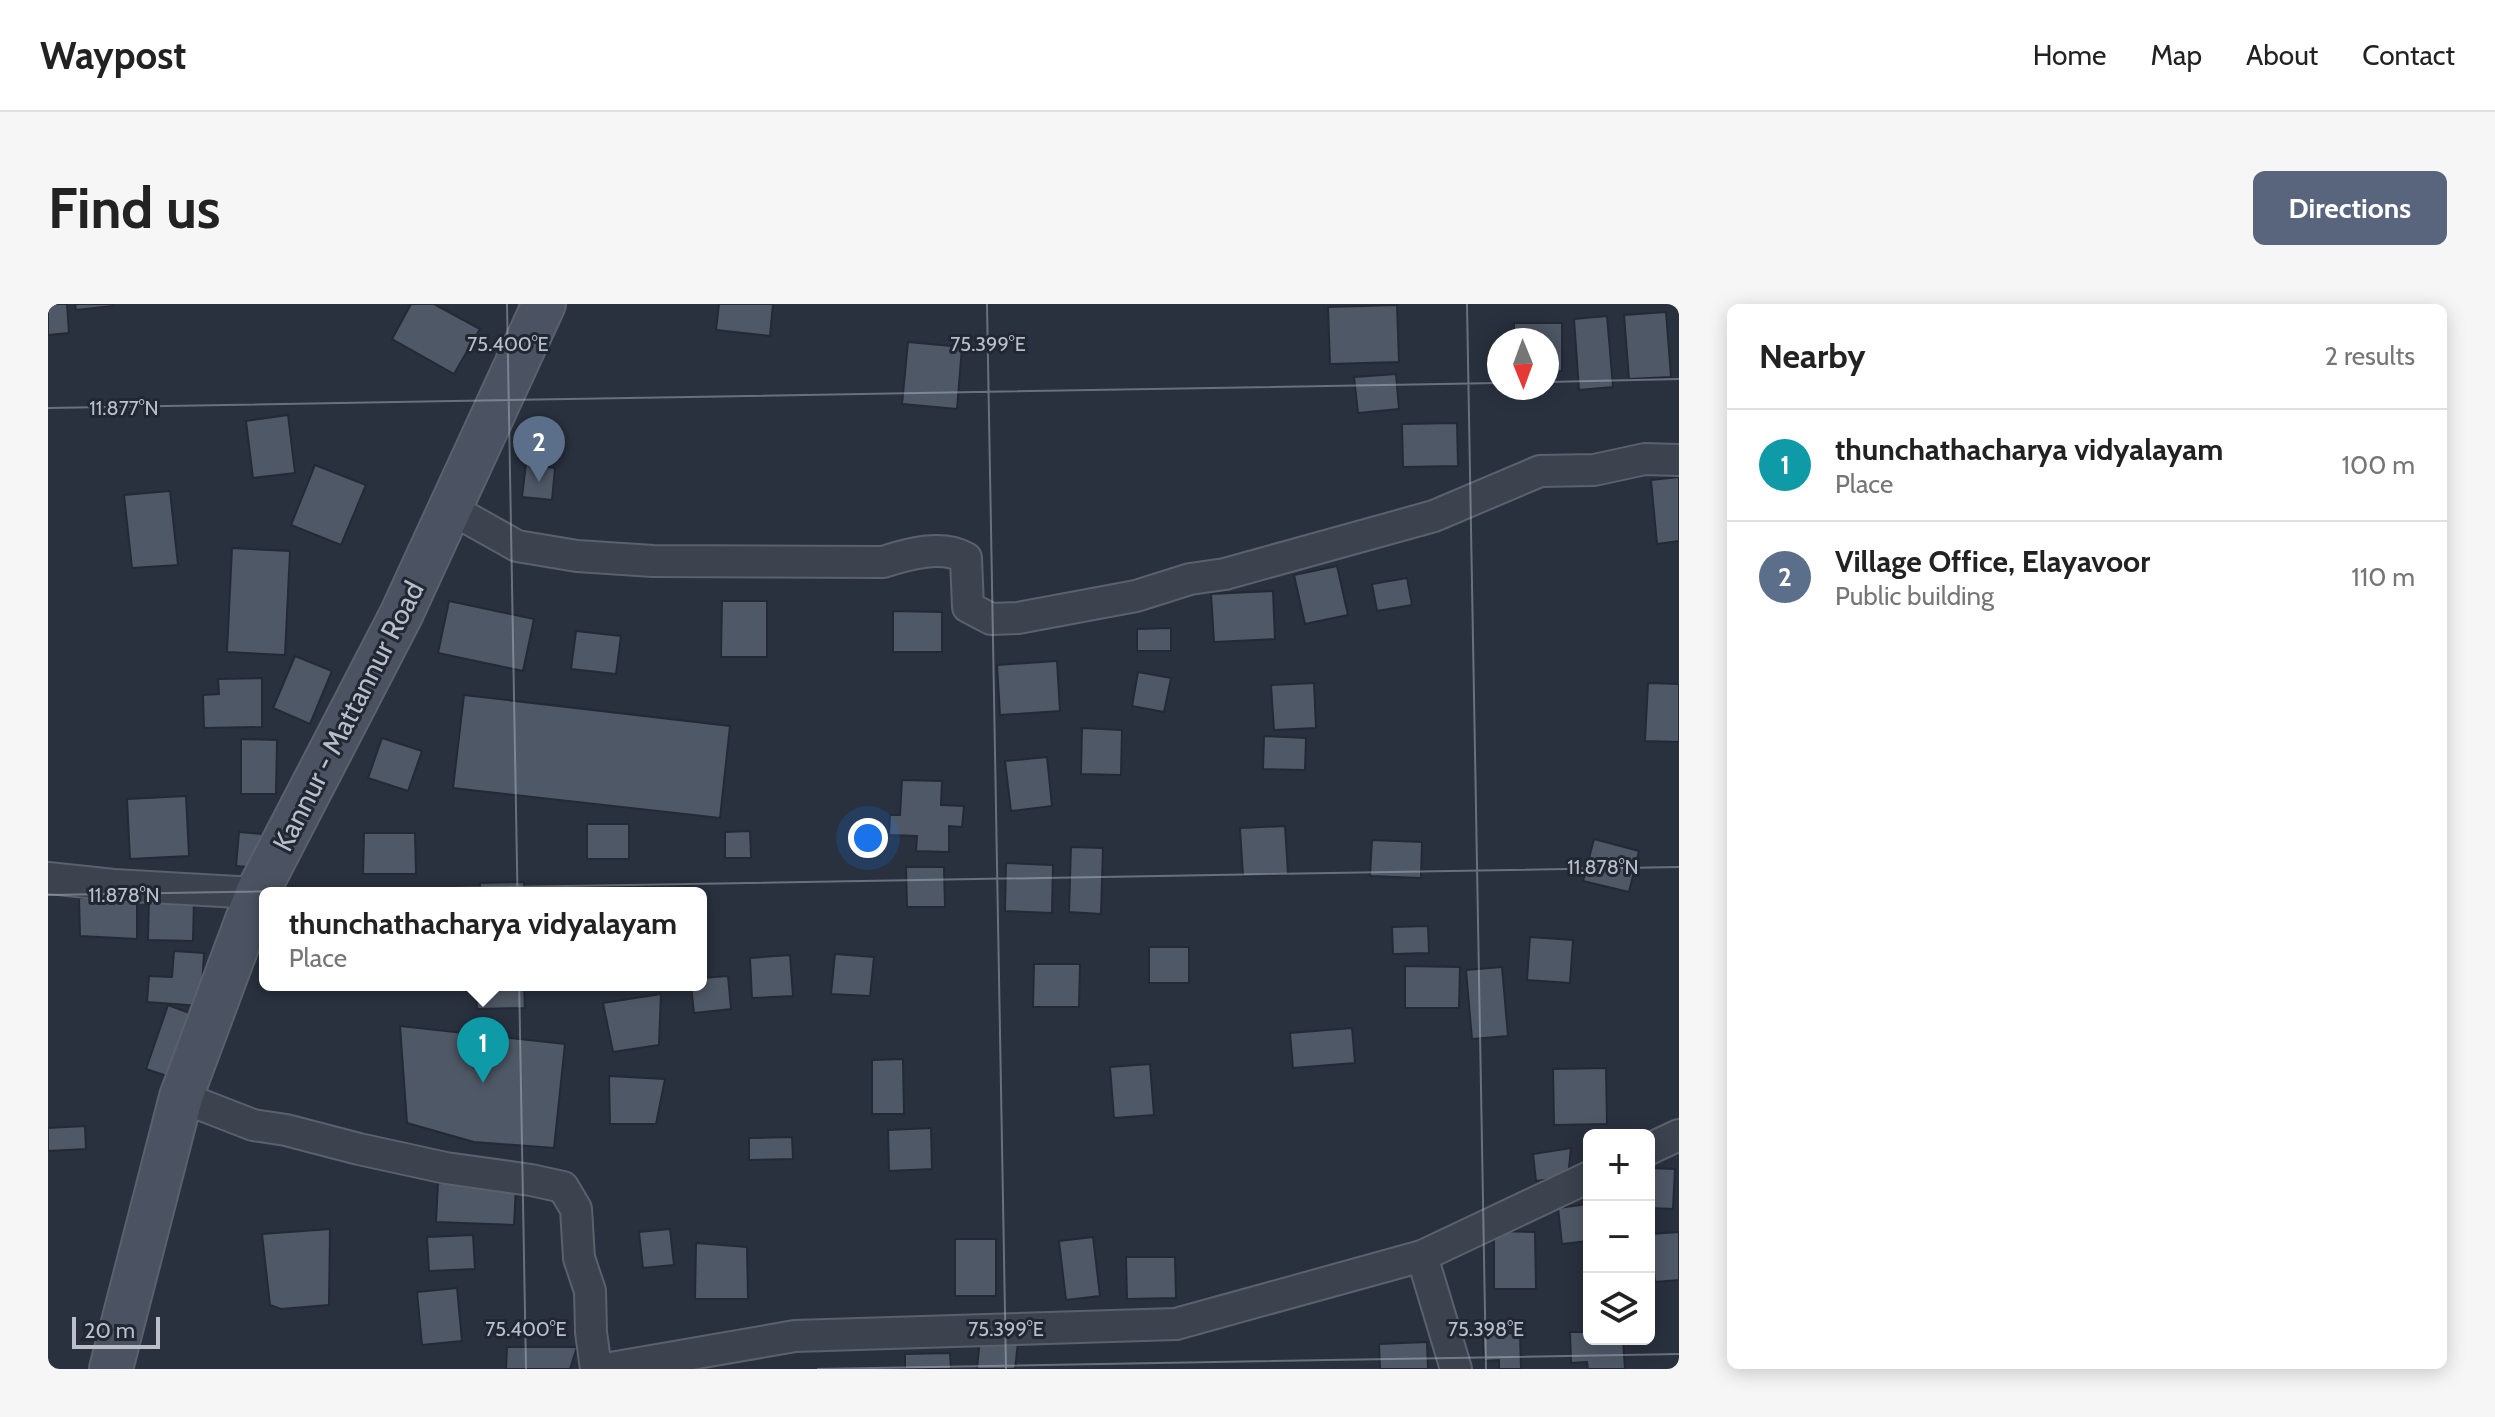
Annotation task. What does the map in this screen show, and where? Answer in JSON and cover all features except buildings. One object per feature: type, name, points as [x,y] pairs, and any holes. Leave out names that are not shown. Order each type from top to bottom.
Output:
[{"type":"main road","name":"Kannur - Mattannur Road","points":[[260,887],[401,615],[544,304]]},
{"type":"main road","name":"Kannur - Mattannur Road","points":[[111,1369],[181,1097],[259,889]]},
{"type":"street","points":[[451,509],[517,546],[577,556],[653,561],[883,562],[909,554],[955,552],[966,558],[968,607],[991,619],[1018,618],[1136,596],[1190,579],[1225,574],[1434,516],[1540,471],[1594,470],[1645,459],[1679,460]]},
{"type":"street","points":[[48,878],[257,893]]},
{"type":"street","points":[[181,1097],[253,1125],[446,1168],[563,1187],[576,1209],[579,1258],[590,1291],[596,1369]]},
{"type":"street","points":[[1655,1146],[1679,1135]]},
{"type":"street","points":[[605,1369],[795,1336],[1176,1324],[1422,1256],[1583,1180]]},
{"type":"street","points":[[1422,1256],[1456,1369]]},
{"type":"place","name":"Village Office, Elayavoor","points":[[539,482]]},
{"type":"place","name":"thunchathacharya vidyalayam","points":[[483,1083]]}]
